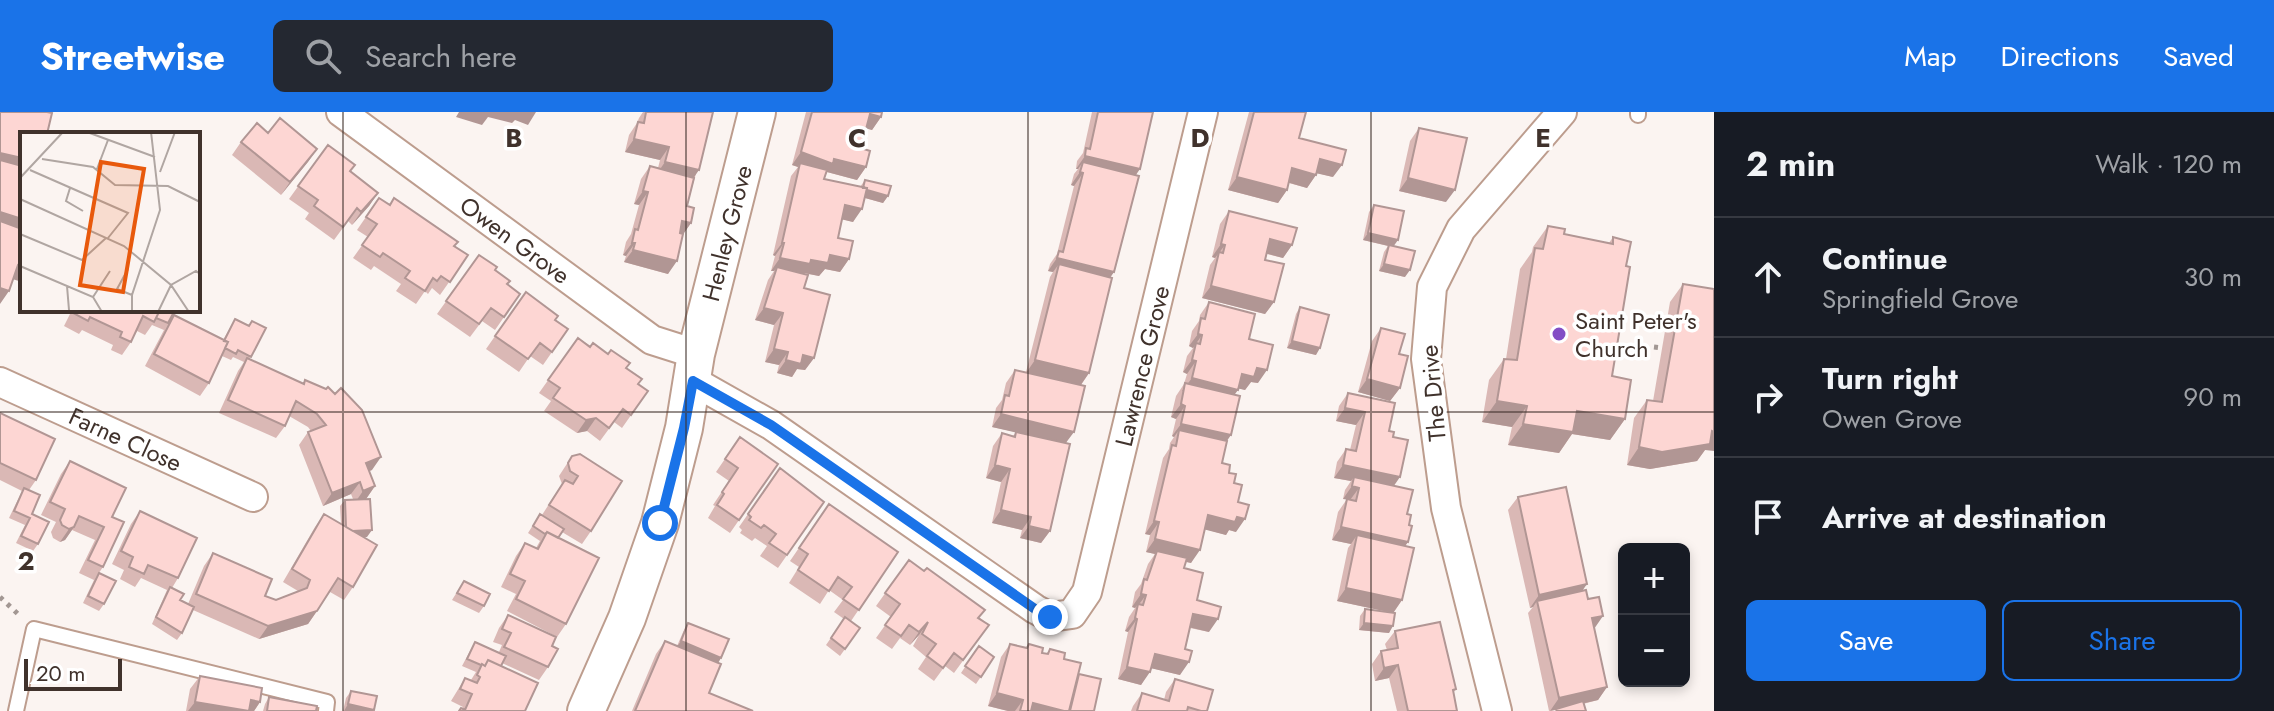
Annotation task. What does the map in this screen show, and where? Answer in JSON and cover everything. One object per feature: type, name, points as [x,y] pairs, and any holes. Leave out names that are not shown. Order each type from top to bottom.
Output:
[{"type":"street","name":"Owen Grove","points":[[341,112],[652,340],[695,367],[771,425],[1035,609],[1050,617],[1072,614]]},
{"type":"street","name":"Henley Grove","points":[[586,711],[627,618],[660,523],[757,112]]},
{"type":"street","name":"Lawrence Grove","points":[[1072,614],[1087,592],[1203,112]]},
{"type":"street","name":"The Drive","points":[[1497,711],[1446,508],[1426,359],[1432,287],[1461,229],[1562,112]]},
{"type":"street","name":"Farne Close","points":[[0,382],[253,497]]},
{"type":"lane","points":[[16,711],[34,629],[327,702],[326,711]]},
{"type":"path","points":[[1654,347],[1662,348]]},
{"type":"building","points":[[0,112],[52,113],[47,132],[20,132],[20,158],[0,153]]},
{"type":"building","points":[[646,112],[713,112],[699,170],[665,162],[669,147],[634,139],[638,122],[644,123]]},
{"type":"building","points":[[812,112],[882,112],[881,117],[870,114],[861,148],[870,151],[866,167],[834,159],[833,164],[801,152]]},
{"type":"building","points":[[1098,112],[1153,112],[1140,169],[1085,156],[1086,148],[1090,149]]},
{"type":"building","points":[[1254,112],[1306,112],[1299,138],[1346,150],[1342,165],[1320,159],[1316,175],[1292,168],[1287,190],[1237,177]]},
{"type":"building","points":[[280,118],[317,149],[290,182],[241,142],[257,123],[268,133]]},
{"type":"building","points":[[1419,128],[1467,138],[1455,190],[1408,178]]},
{"type":"building","points":[[328,145],[355,165],[350,171],[378,193],[361,212],[357,208],[343,227],[314,206],[318,200],[298,186]]},
{"type":"building","points":[[0,160],[20,165],[20,218],[0,212]]},
{"type":"building","points":[[1083,162],[1139,176],[1114,272],[1057,258],[1059,251],[1063,252]]},
{"type":"building","points":[[800,163],[827,170],[824,179],[867,188],[862,209],[845,205],[838,238],[853,241],[849,259],[830,255],[828,263],[811,260],[810,264],[780,258]]},
{"type":"building","points":[[650,166],[694,178],[687,206],[694,208],[691,223],[682,221],[680,233],[683,234],[677,261],[633,250],[635,229],[638,230],[648,192],[643,191]]},
{"type":"building","points":[[865,180],[891,186],[888,196],[863,188]]},
{"type":"building","points":[[379,198],[390,205],[394,198],[458,242],[454,246],[468,255],[450,282],[441,276],[437,281],[433,278],[425,291],[405,278],[410,271],[383,253],[380,257],[362,245],[377,224],[366,217]]},
{"type":"building","points":[[1374,205],[1404,211],[1398,240],[1368,233]]},
{"type":"building","points":[[1229,211],[1297,228],[1292,245],[1270,239],[1265,260],[1284,264],[1274,302],[1211,286],[1219,252],[1223,253],[1225,245],[1221,244]]},
{"type":"building","points":[[0,221],[20,228],[20,266],[9,291],[0,288]]},
{"type":"building","name":"Saint Peter's Church","points":[[1548,226],[1565,229],[1564,234],[1613,244],[1613,237],[1631,242],[1626,266],[1630,267],[1612,376],[1631,380],[1625,419],[1577,411],[1573,432],[1523,424],[1527,406],[1497,401],[1504,359],[1517,360],[1535,248],[1543,249]]},
{"type":"building","points":[[1389,245],[1415,251],[1410,270],[1384,264]]},
{"type":"building","points":[[479,255],[497,267],[495,270],[510,281],[507,284],[520,294],[504,317],[491,308],[479,324],[446,301]]},
{"type":"building","points":[[1059,264],[1112,278],[1089,373],[1035,360]]},
{"type":"building","points":[[777,267],[808,275],[804,288],[830,295],[814,358],[803,355],[801,364],[786,360],[788,352],[774,349],[783,313],[764,308]]},
{"type":"building","points":[[1683,284],[1714,289],[1714,432],[1710,444],[1662,452],[1639,447],[1647,400],[1662,402]]},
{"type":"building","points":[[526,292],[558,316],[555,320],[568,329],[552,352],[540,343],[528,359],[495,336]]},
{"type":"building","points":[[1209,302],[1255,314],[1249,339],[1273,345],[1267,370],[1257,368],[1254,377],[1242,374],[1238,390],[1192,378],[1196,361],[1192,360],[1196,343],[1200,344],[1202,335],[1198,334],[1201,318],[1205,319]]},
{"type":"building","points":[[1300,307],[1329,315],[1320,348],[1292,341]]},
{"type":"building","points":[[159,312],[154,322],[143,316],[131,342],[120,337],[122,332],[90,317],[88,321],[73,313]]},
{"type":"building","points":[[159,312],[174,312],[168,323],[156,318]]},
{"type":"building","points":[[174,315],[228,342],[209,383],[154,354]]},
{"type":"building","points":[[235,319],[249,326],[252,321],[266,328],[251,357],[225,348],[228,342],[224,341]]},
{"type":"building","points":[[1381,328],[1405,334],[1399,354],[1408,356],[1400,388],[1367,379]]},
{"type":"building","points":[[578,338],[590,347],[593,343],[608,354],[611,350],[630,363],[626,368],[642,379],[638,384],[648,391],[631,415],[623,409],[609,428],[596,418],[586,420],[553,398],[560,388],[548,380]]},
{"type":"building","points":[[247,358],[304,384],[305,380],[326,389],[328,387],[335,394],[341,388],[362,410],[381,457],[366,463],[375,486],[363,491],[360,482],[332,493],[308,432],[326,425],[317,414],[296,401],[285,426],[228,400]]},
{"type":"building","points":[[1015,370],[1085,386],[1074,432],[1001,414]]},
{"type":"building","points":[[1185,383],[1240,396],[1231,435],[1181,424]]},
{"type":"building","points":[[1348,393],[1395,403],[1389,431],[1394,432],[1393,437],[1408,440],[1400,477],[1343,465],[1346,449],[1356,451],[1365,412],[1345,408]]},
{"type":"building","points":[[0,413],[55,439],[36,480],[0,463]]},
{"type":"building","points":[[1179,430],[1227,441],[1222,463],[1230,465],[1229,473],[1236,474],[1234,483],[1242,485],[1238,502],[1249,505],[1245,519],[1237,517],[1235,522],[1208,515],[1200,550],[1155,539],[1159,522],[1154,521],[1172,445],[1176,446]]},
{"type":"building","points":[[1016,432],[1070,444],[1050,531],[1029,526],[1031,517],[1001,510],[1010,469],[995,465],[1002,433],[1015,437]]},
{"type":"building","points":[[740,437],[778,464],[739,520],[717,505],[738,468],[725,459]]},
{"type":"building","points":[[580,454],[622,481],[591,531],[549,505],[565,480],[573,484],[578,476],[570,471],[568,463],[572,456]]},
{"type":"building","points":[[70,461],[126,488],[112,517],[124,522],[103,567],[88,560],[104,527],[79,516],[74,527],[69,529],[60,520],[65,509],[50,502]]},
{"type":"building","points":[[780,468],[824,502],[787,555],[769,543],[776,534],[764,525],[761,528],[749,520],[751,517],[748,514]]},
{"type":"building","points":[[1354,477],[1413,490],[1407,514],[1411,515],[1409,525],[1412,526],[1408,542],[1341,527],[1347,499],[1356,501],[1359,488],[1352,486]]},
{"type":"building","points":[[1566,487],[1587,584],[1539,595],[1518,497]]},
{"type":"building","points":[[24,488],[40,495],[32,514],[49,522],[38,544],[21,536],[30,518],[14,511]]},
{"type":"building","points":[[370,499],[372,530],[353,531],[346,527],[345,500]]},
{"type":"building","points":[[829,504],[898,552],[859,610],[843,599],[852,587],[838,577],[829,591],[798,570],[808,554],[799,548]]},
{"type":"building","points":[[140,511],[197,538],[178,578],[148,565],[144,574],[129,567],[133,557],[121,551]]},
{"type":"building","points":[[324,514],[377,545],[353,587],[338,578],[317,611],[268,626],[196,594],[213,553],[272,579],[265,596],[276,600],[307,588],[310,580],[292,569]]},
{"type":"building","points":[[540,514],[564,529],[558,538],[533,526]]},
{"type":"building","points":[[547,532],[599,558],[566,624],[516,599],[525,581],[510,574],[525,543],[538,549]]},
{"type":"building","points":[[1357,535],[1414,548],[1402,600],[1346,588]]},
{"type":"building","points":[[1157,551],[1187,558],[1184,568],[1203,573],[1197,600],[1221,607],[1218,619],[1193,614],[1185,649],[1192,651],[1189,662],[1155,654],[1150,672],[1127,667],[1138,604],[1143,605],[1146,595],[1141,594],[1144,579],[1147,580]]},
{"type":"building","points":[[909,560],[924,571],[927,568],[985,610],[978,618],[989,625],[963,660],[954,653],[943,668],[927,656],[936,644],[922,634],[928,622],[919,632],[909,625],[901,636],[885,625],[900,604],[885,593]]},
{"type":"building","points":[[99,573],[116,581],[104,604],[88,596]]},
{"type":"building","points":[[464,581],[490,594],[484,606],[457,593]]},
{"type":"building","points":[[170,587],[184,594],[180,600],[194,607],[182,633],[156,617]]},
{"type":"building","points":[[1586,590],[1588,599],[1599,597],[1603,616],[1592,618],[1607,687],[1559,698],[1537,601]]},
{"type":"building","points":[[1365,609],[1395,613],[1393,626],[1364,623]]},
{"type":"building","points":[[508,615],[556,637],[552,646],[558,649],[548,667],[504,647],[511,633],[502,629]]},
{"type":"building","points":[[845,617],[860,628],[845,649],[831,638]]},
{"type":"building","points":[[1440,622],[1456,689],[1453,690],[1457,711],[1408,711],[1398,665],[1384,668],[1381,651],[1398,648],[1395,631]]},
{"type":"building","points":[[688,623],[729,639],[721,658],[681,641]]},
{"type":"building","points":[[665,641],[721,664],[709,693],[753,711],[635,711]]},
{"type":"building","points":[[475,642],[506,656],[501,666],[488,660],[485,666],[467,659]]},
{"type":"building","points":[[1010,644],[1027,648],[1029,644],[1043,648],[1042,653],[1048,654],[1050,649],[1065,653],[1064,659],[1081,663],[1069,711],[1033,703],[1031,711],[1020,711],[1023,700],[997,693]]},
{"type":"building","points":[[979,646],[994,657],[981,677],[965,666]]},
{"type":"building","points":[[488,660],[538,683],[525,711],[459,711],[461,708],[465,710],[472,694],[460,689],[465,678],[477,683],[482,664],[485,666]]},
{"type":"building","points":[[1079,674],[1101,679],[1094,711],[1070,711]]},
{"type":"building","points":[[200,676],[262,688],[260,702],[251,700],[249,711],[195,702]]},
{"type":"building","points":[[1175,679],[1213,690],[1207,711],[1188,707],[1187,711],[1137,711],[1142,693],[1169,701]]},
{"type":"building","points":[[351,691],[377,696],[374,710],[348,704]]},
{"type":"building","points":[[269,697],[317,706],[316,711],[267,711]]},
{"type":"building","points":[[1583,701],[1586,711],[1556,709]]},
{"type":"place","name":"Saint Peter's Church","points":[[1559,334]]},
{"type":"route","points":[[660,523],[693,381],[771,425],[1050,617]]}]
